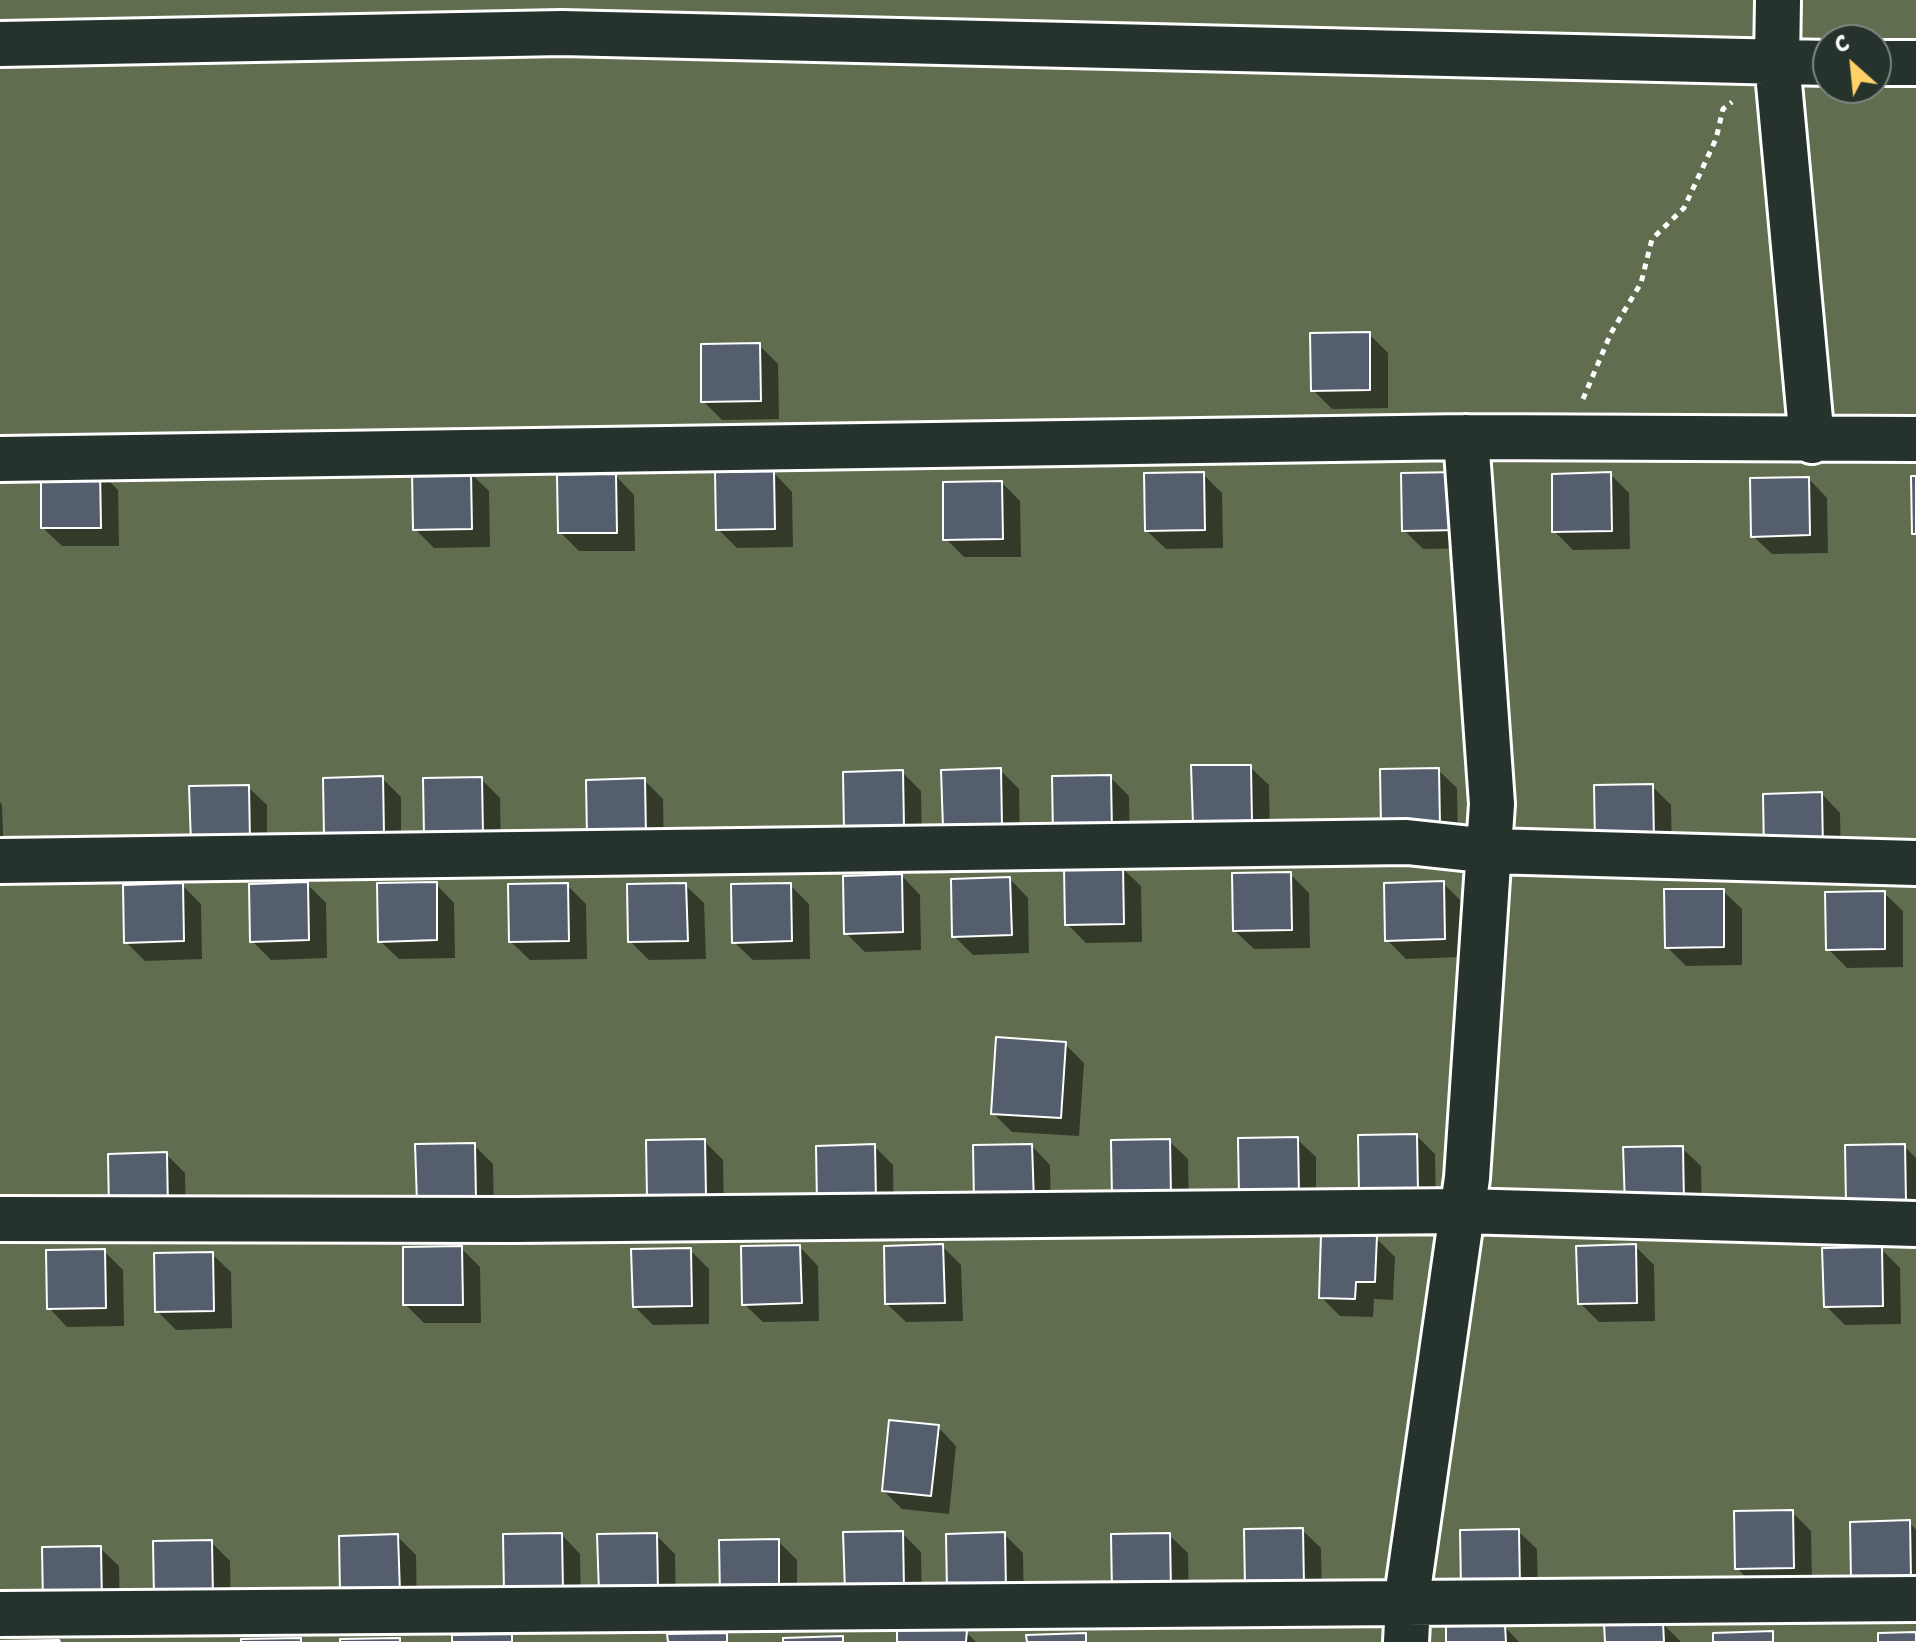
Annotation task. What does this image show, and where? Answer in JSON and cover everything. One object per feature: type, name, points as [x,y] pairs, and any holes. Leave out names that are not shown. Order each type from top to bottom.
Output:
[{"type":"street","points":[[1778,0],[1777,62],[1812,441]]},
{"type":"street","points":[[0,44],[562,33],[1812,63]]},
{"type":"street","points":[[1892,63],[1916,63]]},
{"type":"street","points":[[1408,1623],[1409,1583],[1462,1211],[1490,851],[1492,804],[1466,437]]},
{"type":"street","points":[[0,459],[1466,437],[1812,441],[1916,439]]},
{"type":"street","points":[[0,861],[1407,842],[1490,851],[1916,863]]},
{"type":"street","points":[[0,1219],[530,1220],[1462,1211],[1916,1224]]},
{"type":"street","points":[[0,1614],[1408,1623],[1916,1599]]},
{"type":"path","points":[[1568,437],[1611,333],[1641,283],[1652,239],[1684,208],[1716,139],[1723,109],[1777,62]]},
{"type":"green space","points":[[0,0],[1916,0],[1916,1642],[0,1642]]},
{"type":"building","points":[[1370,332],[1370,390],[1311,391],[1310,333]]},
{"type":"building","points":[[760,343],[761,401],[701,402],[701,344]]},
{"type":"building","points":[[100,469],[101,528],[41,528],[41,470]]},
{"type":"building","points":[[471,471],[472,529],[413,530],[412,472]]},
{"type":"building","points":[[774,471],[775,529],[716,530],[715,472]]},
{"type":"building","points":[[1204,472],[1205,530],[1145,531],[1144,473]]},
{"type":"building","points":[[1460,472],[1461,530],[1402,531],[1401,473]]},
{"type":"building","points":[[1611,472],[1612,531],[1552,532],[1552,474]]},
{"type":"building","points":[[616,474],[617,533],[558,533],[557,475]]},
{"type":"building","points":[[1911,476],[1916,476],[1916,534],[1912,534]]},
{"type":"building","points":[[1809,477],[1810,535],[1751,537],[1750,478]]},
{"type":"building","points":[[1002,481],[1003,539],[943,540],[943,482]]},
{"type":"building","points":[[1191,765],[1251,765],[1252,823],[1193,824]]},
{"type":"building","points":[[1001,768],[1002,826],[943,828],[941,770]]},
{"type":"building","points":[[1439,768],[1440,826],[1381,827],[1380,769]]},
{"type":"building","points":[[903,770],[904,828],[844,830],[843,772]]},
{"type":"building","points":[[1111,775],[1112,833],[1053,835],[1052,776]]},
{"type":"building","points":[[383,776],[384,835],[324,836],[323,778]]},
{"type":"building","points":[[482,777],[483,835],[424,836],[423,778]]},
{"type":"building","points":[[645,778],[646,837],[587,838],[586,780]]},
{"type":"building","points":[[1653,784],[1654,842],[1595,844],[1594,785]]},
{"type":"building","points":[[249,785],[250,843],[191,844],[189,786]]},
{"type":"building","points":[[1822,792],[1823,850],[1764,852],[1763,794]]},
{"type":"building","points":[[1123,866],[1124,924],[1065,925],[1064,867]]},
{"type":"building","points":[[1291,872],[1292,930],[1233,931],[1232,873]]},
{"type":"building","points":[[902,874],[903,932],[844,934],[843,876]]},
{"type":"building","points":[[1010,877],[1012,935],[952,937],[951,879]]},
{"type":"building","points":[[1444,881],[1445,939],[1385,941],[1384,883]]},
{"type":"building","points":[[308,882],[309,940],[250,942],[249,884]]},
{"type":"building","points":[[437,882],[437,940],[378,942],[377,883]]},
{"type":"building","points":[[183,883],[184,941],[124,943],[123,885]]},
{"type":"building","points":[[568,883],[569,941],[509,942],[508,884]]},
{"type":"building","points":[[686,883],[688,941],[628,942],[627,884]]},
{"type":"building","points":[[791,883],[792,941],[732,943],[731,884]]},
{"type":"building","points":[[1664,889],[1724,889],[1724,947],[1665,948]]},
{"type":"building","points":[[1885,891],[1885,949],[1826,950],[1825,892]]},
{"type":"building","points":[[996,1037],[1066,1042],[1061,1118],[991,1114]]},
{"type":"building","points":[[1417,1134],[1418,1192],[1359,1193],[1358,1135]]},
{"type":"building","points":[[1298,1137],[1299,1195],[1239,1196],[1238,1138]]},
{"type":"building","points":[[705,1139],[706,1197],[647,1198],[646,1140]]},
{"type":"building","points":[[1170,1139],[1171,1197],[1112,1198],[1111,1140]]},
{"type":"building","points":[[475,1143],[476,1201],[417,1202],[415,1144]]},
{"type":"building","points":[[875,1144],[876,1202],[817,1204],[816,1146]]},
{"type":"building","points":[[1032,1144],[1034,1202],[974,1203],[973,1145]]},
{"type":"building","points":[[1905,1144],[1906,1202],[1846,1204],[1845,1145]]},
{"type":"building","points":[[1683,1146],[1684,1204],[1625,1205],[1623,1147]]},
{"type":"building","points":[[167,1152],[168,1210],[109,1212],[108,1154]]},
{"type":"building","points":[[1321,1234],[1377,1236],[1375,1282],[1356,1282],[1355,1299],[1319,1298]]},
{"type":"building","points":[[943,1244],[945,1303],[885,1304],[884,1246]]},
{"type":"building","points":[[1636,1244],[1637,1303],[1578,1304],[1576,1246]]},
{"type":"building","points":[[800,1245],[802,1303],[742,1305],[741,1246]]},
{"type":"building","points":[[462,1246],[463,1305],[403,1305],[403,1247]]},
{"type":"building","points":[[1882,1247],[1883,1306],[1824,1307],[1822,1248]]},
{"type":"building","points":[[691,1248],[692,1306],[633,1307],[631,1249]]},
{"type":"building","points":[[105,1249],[106,1308],[47,1309],[46,1250]]},
{"type":"building","points":[[213,1252],[214,1311],[155,1312],[154,1253]]},
{"type":"building","points":[[889,1420],[939,1425],[931,1496],[882,1491]]},
{"type":"building","points":[[1793,1510],[1794,1568],[1735,1569],[1734,1511]]},
{"type":"building","points":[[1910,1520],[1911,1579],[1851,1580],[1850,1522]]},
{"type":"building","points":[[1303,1528],[1304,1586],[1245,1587],[1244,1529]]},
{"type":"building","points":[[1519,1529],[1520,1587],[1461,1588],[1460,1530]]},
{"type":"building","points":[[903,1531],[904,1589],[845,1591],[843,1532]]},
{"type":"building","points":[[1005,1532],[1006,1591],[947,1592],[946,1534]]},
{"type":"building","points":[[562,1533],[563,1591],[504,1593],[503,1534]]},
{"type":"building","points":[[657,1533],[658,1591],[599,1593],[597,1534]]},
{"type":"building","points":[[1170,1533],[1171,1591],[1112,1592],[1111,1534]]},
{"type":"building","points":[[398,1534],[400,1593],[340,1594],[339,1536]]},
{"type":"building","points":[[779,1539],[779,1597],[720,1598],[719,1540]]},
{"type":"building","points":[[212,1540],[213,1598],[154,1599],[153,1541]]},
{"type":"building","points":[[101,1546],[102,1604],[43,1605],[42,1547]]},
{"type":"building","points":[[1663,1622],[1664,1642],[1605,1642],[1604,1623]]},
{"type":"building","points":[[1505,1625],[1506,1642],[1446,1642],[1446,1626]]},
{"type":"building","points":[[897,1626],[967,1630],[966,1642],[897,1642]]},
{"type":"building","points":[[1773,1631],[1773,1642],[1713,1642],[1713,1633]]},
{"type":"building","points":[[1916,1632],[1916,1642],[1878,1642],[1878,1633]]},
{"type":"building","points":[[727,1633],[727,1642],[668,1642],[667,1634]]},
{"type":"building","points":[[1086,1633],[1086,1642],[1027,1642],[1026,1635]]},
{"type":"building","points":[[512,1634],[512,1642],[452,1642],[452,1635]]},
{"type":"building","points":[[843,1636],[843,1642],[783,1642],[783,1638]]},
{"type":"building","points":[[301,1638],[301,1642],[241,1642],[241,1639]]},
{"type":"building","points":[[400,1638],[400,1642],[340,1642],[340,1639]]},
{"type":"building","points":[[0,1641],[60,1642],[0,1642]]}]
